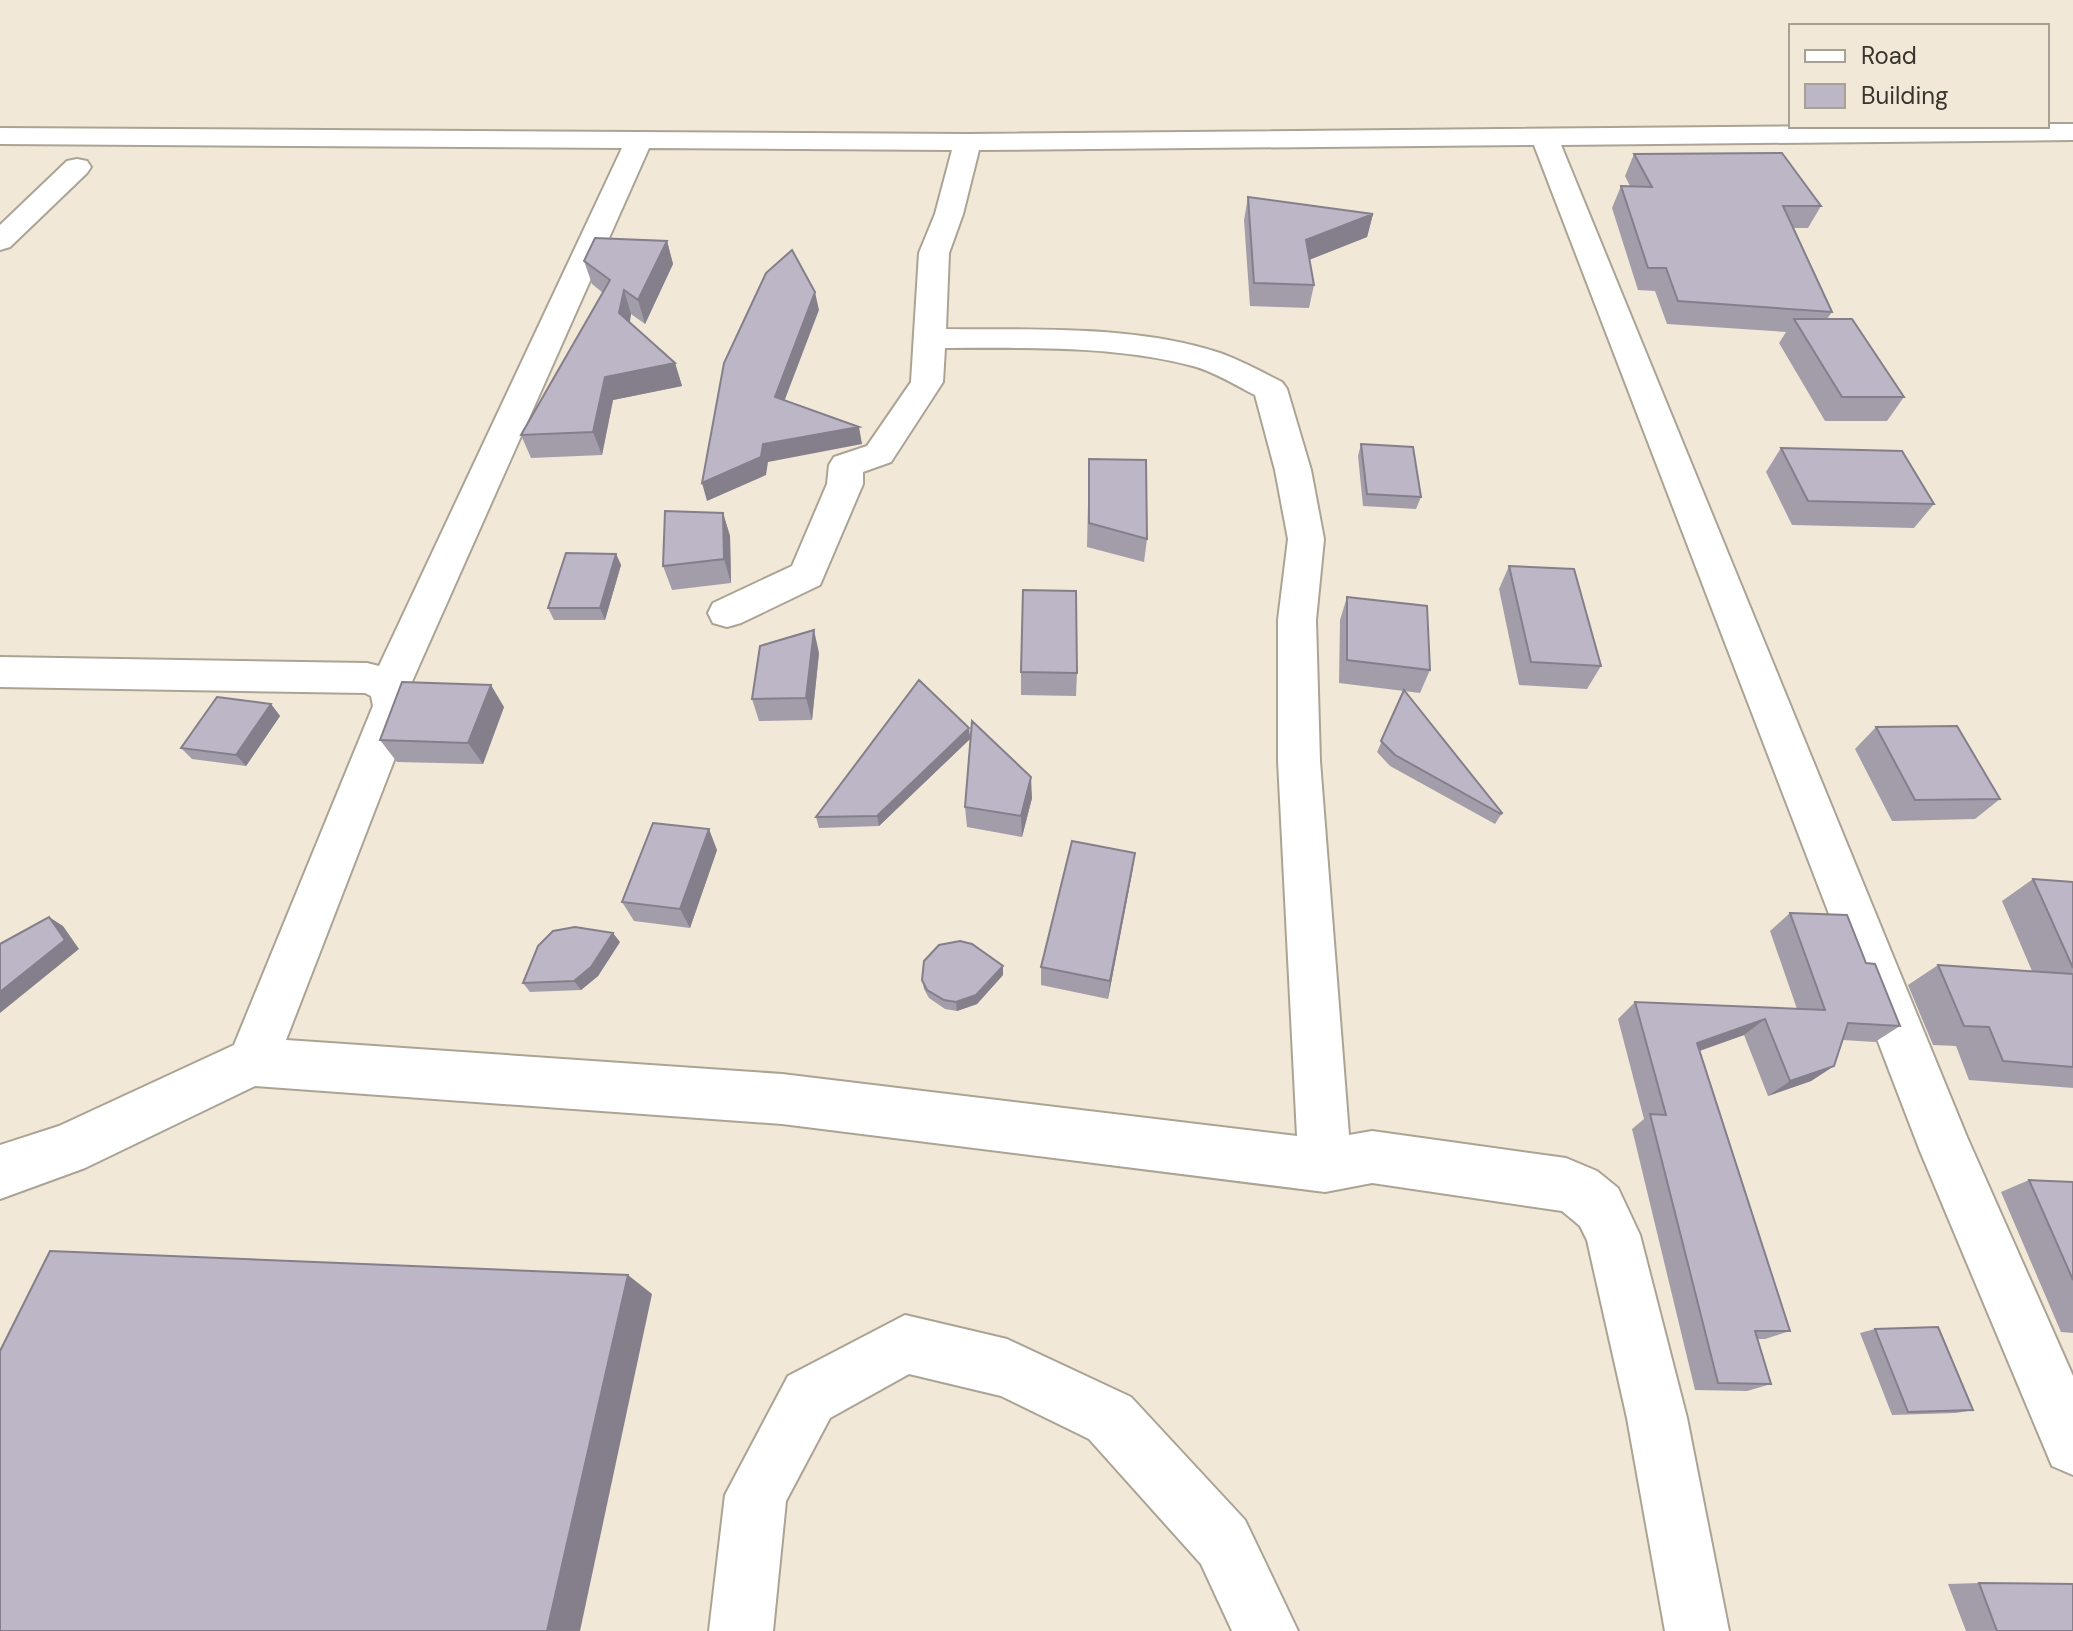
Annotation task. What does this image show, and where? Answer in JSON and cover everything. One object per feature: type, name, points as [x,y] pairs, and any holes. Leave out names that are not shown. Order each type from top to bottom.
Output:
[{"type":"street","points":[[0,136],[968,142],[2073,132]]},
{"type":"street","points":[[1544,136],[1935,1123],[2073,1445]]},
{"type":"street","points":[[252,1062],[394,706],[390,686],[638,142]]},
{"type":"street","points":[[727,613],[807,575],[845,484],[846,465],[879,454],[927,382],[934,253],[949,214],[968,142]]},
{"type":"street","points":[[0,241],[77,167]]},
{"type":"street","points":[[930,338],[987,337],[1109,346],[1200,358],[1270,389],[1293,470],[1306,539],[1297,620],[1299,761],[1325,1166]]},
{"type":"street","points":[[0,672],[367,678],[390,686]]},
{"type":"street","points":[[0,1172],[66,1150],[252,1062],[782,1099],[1325,1166],[1372,1157],[1550,1182],[1578,1190],[1599,1207],[1613,1235],[1657,1418],[1697,1631]]},
{"type":"street","points":[[741,1631],[756,1495],[809,1397],[905,1344],[1007,1368],[1110,1418],[1223,1542],[1266,1631]]},
{"type":"building","points":[[1782,153],[1821,206],[1783,206],[1832,312],[1678,301],[1666,268],[1648,268],[1621,186],[1652,187],[1634,154]]},
{"type":"building","points":[[1248,197],[1373,214],[1306,240],[1314,285],[1254,283]]},
{"type":"building","points":[[595,238],[667,241],[638,300],[624,290],[619,313],[675,363],[605,377],[593,432],[521,435],[610,280],[584,261]]},
{"type":"building","points":[[792,250],[815,292],[775,397],[859,427],[763,444],[761,457],[702,483],[724,363],[766,273]]},
{"type":"building","points":[[1794,319],[1852,319],[1904,397],[1842,397]]},
{"type":"building","points":[[1361,444],[1413,447],[1421,497],[1367,494]]},
{"type":"building","points":[[1781,448],[1902,451],[1934,504],[1808,501]]},
{"type":"building","points":[[1089,459],[1146,460],[1147,539],[1089,523]]},
{"type":"building","points":[[665,511],[723,513],[724,559],[663,566]]},
{"type":"building","points":[[566,553],[616,554],[600,608],[548,608]]},
{"type":"building","points":[[1509,566],[1574,569],[1601,666],[1531,662]]},
{"type":"building","points":[[1023,590],[1076,591],[1077,673],[1021,672]]},
{"type":"building","points":[[1347,597],[1427,606],[1430,670],[1347,660]]},
{"type":"building","points":[[814,630],[806,698],[752,699],[760,646]]},
{"type":"building","points":[[919,680],[969,728],[877,816],[816,817]]},
{"type":"building","points":[[402,682],[491,685],[468,743],[380,740]]},
{"type":"building","points":[[1404,690],[1501,814],[1395,755],[1381,741]]},
{"type":"building","points":[[217,697],[271,704],[236,755],[181,748]]},
{"type":"building","points":[[972,721],[1031,777],[1021,816],[965,807]]},
{"type":"building","points":[[1957,726],[2000,799],[1915,800],[1876,727]]},
{"type":"building","points":[[653,823],[709,829],[680,909],[622,902]]},
{"type":"building","points":[[1072,841],[1135,853],[1110,981],[1041,967]]},
{"type":"building","points":[[2033,879],[2073,882],[2073,968]]},
{"type":"building","points":[[1790,913],[1847,915],[1866,963],[1875,964],[1900,1026],[1848,1023],[1834,1066],[1790,1081],[1765,1019],[1697,1043],[1790,1331],[1755,1331],[1771,1384],[1718,1383],[1650,1114],[1666,1115],[1635,1002],[1825,1010]]},
{"type":"building","points":[[49,917],[65,940],[0,992],[0,944]]},
{"type":"building","points":[[575,927],[613,933],[591,967],[574,981],[523,983],[538,946],[553,931]]},
{"type":"building","points":[[960,941],[972,944],[1003,966],[976,995],[956,1002],[944,1000],[927,990],[922,980],[924,961],[939,945]]},
{"type":"building","points":[[1938,965],[2073,974],[2073,1067],[2003,1061],[1989,1027],[1964,1026]]},
{"type":"building","points":[[2029,1180],[2073,1182],[2073,1280]]},
{"type":"building","points":[[50,1251],[628,1275],[547,1631],[0,1631],[0,1351]]},
{"type":"building","points":[[1938,1327],[1973,1410],[1908,1412],[1875,1329]]},
{"type":"building","points":[[1979,1583],[2073,1584],[2073,1631],[1997,1631]]}]
